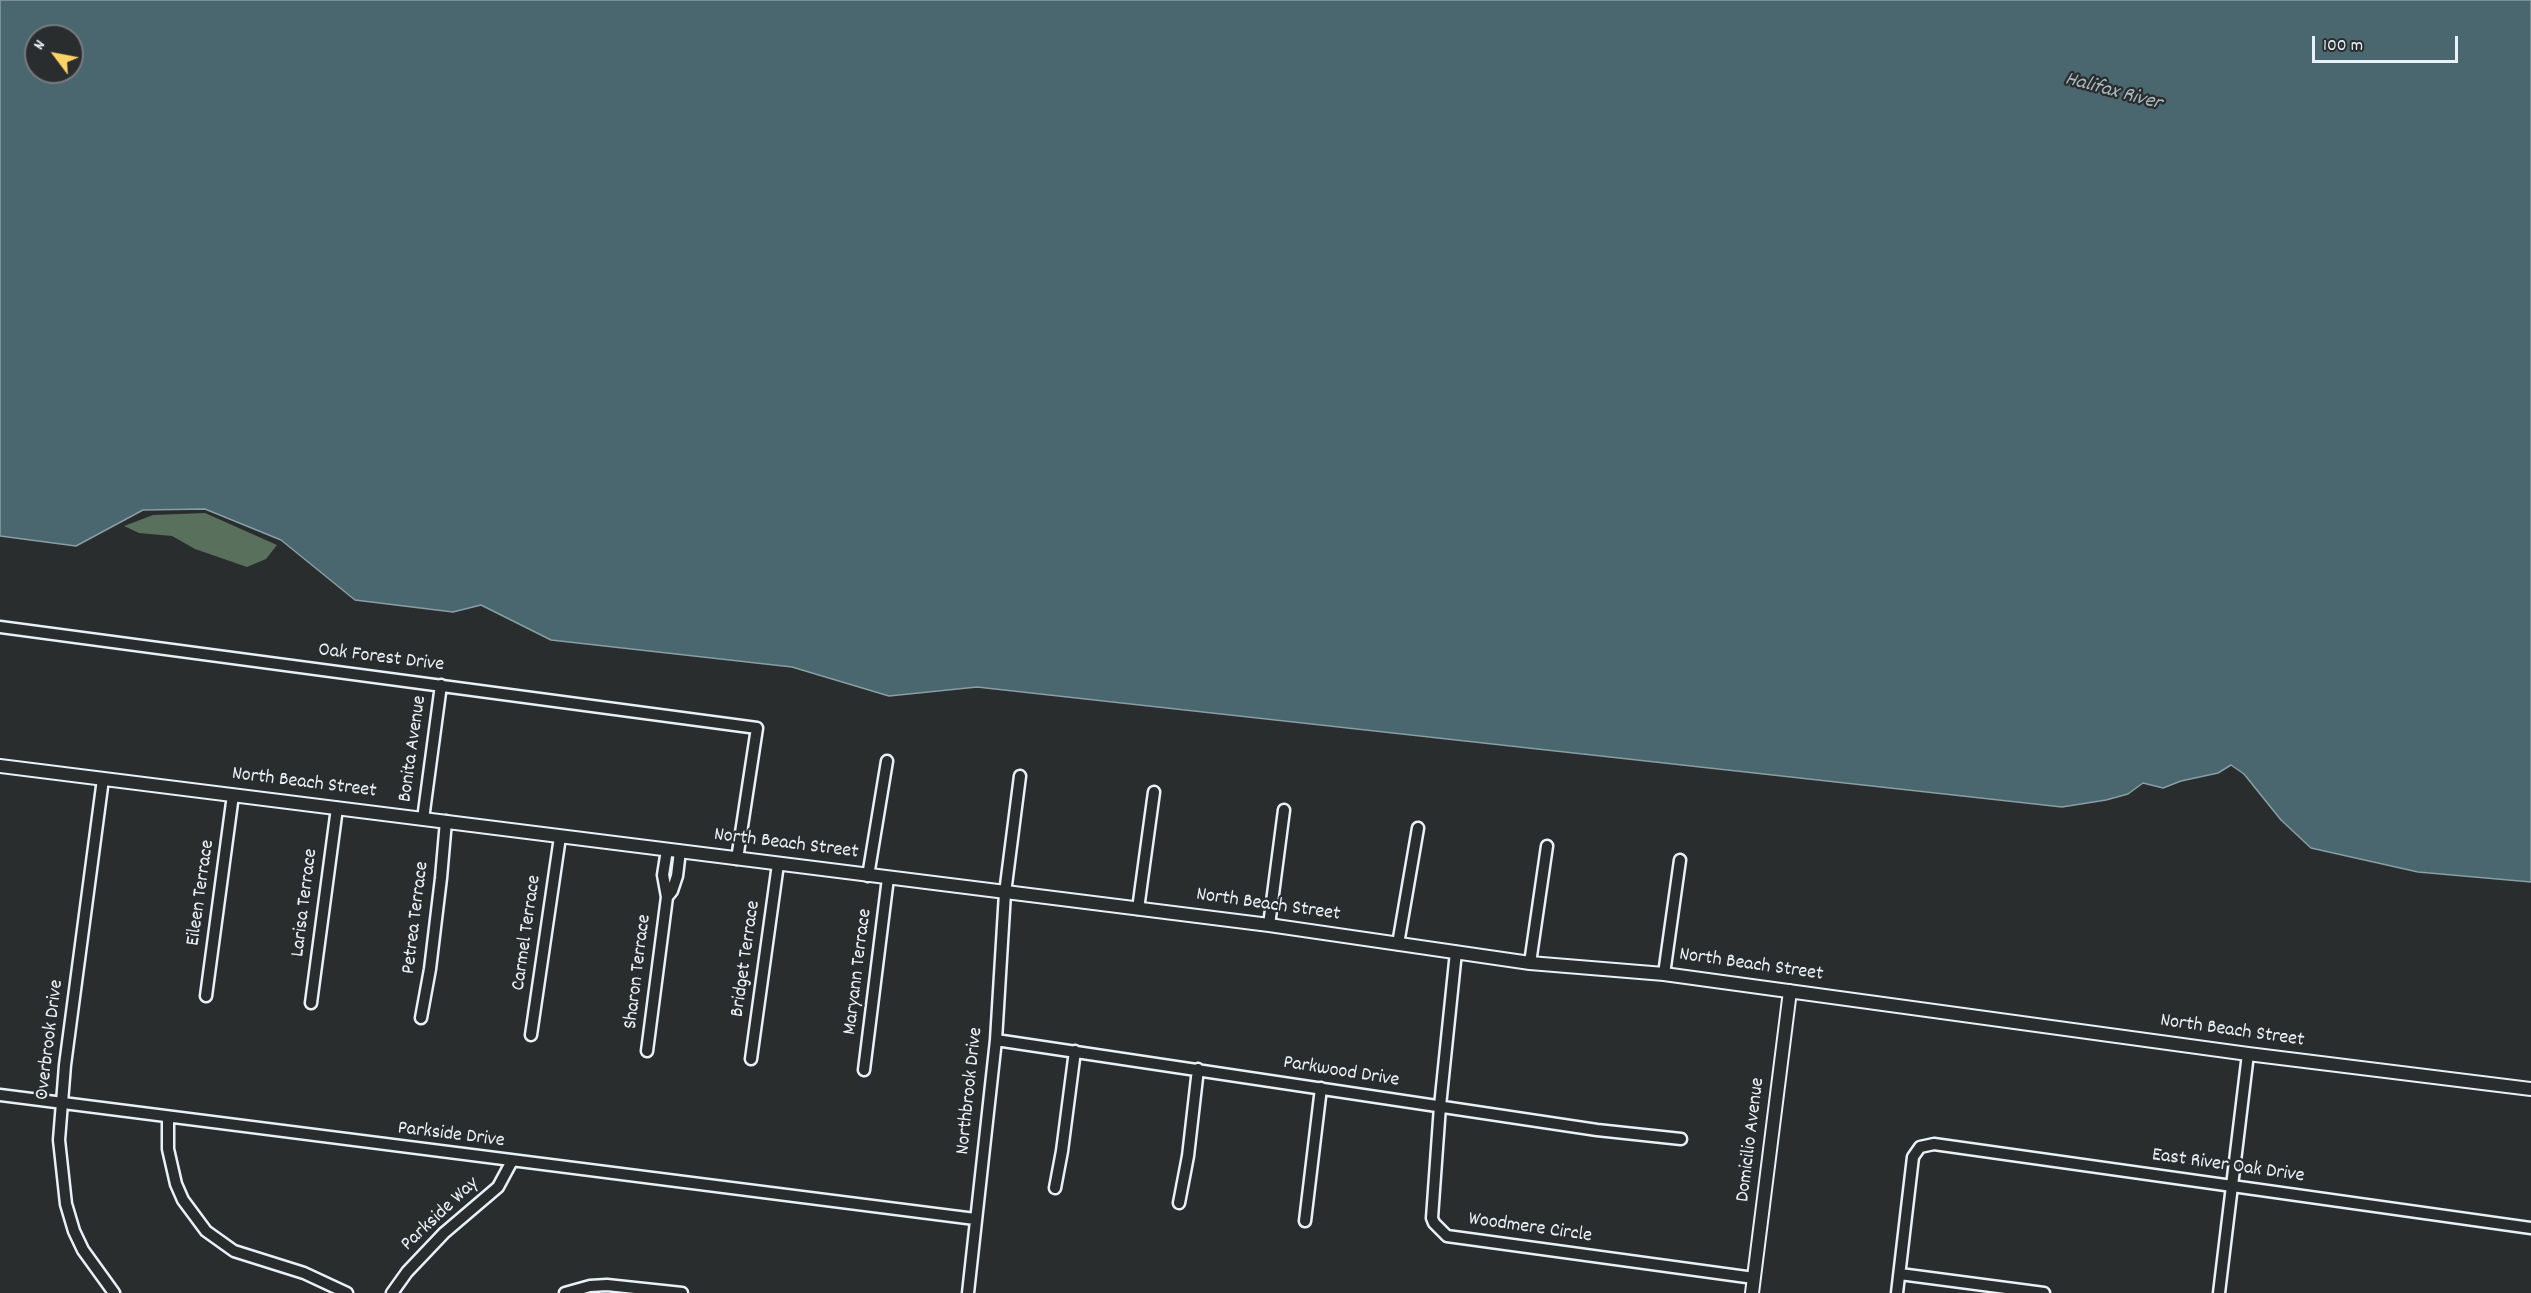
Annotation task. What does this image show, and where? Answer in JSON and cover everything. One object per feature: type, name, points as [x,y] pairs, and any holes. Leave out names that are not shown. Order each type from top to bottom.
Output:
[{"type":"street","name":"Oak Forest Drive","points":[[0,627],[757,728],[737,859]]},
{"type":"street","name":"Bonita Avenue","points":[[423,819],[441,685]]},
{"type":"street","points":[[868,876],[887,761]]},
{"type":"street","name":"North Beach Street","points":[[0,766],[1138,909],[1530,963],[1664,974],[2248,1054],[2531,1089]]},
{"type":"street","name":"Northbrook Drive","points":[[968,1293],[996,1040],[1005,893],[1020,776]]},
{"type":"street","name":"Overbrook Drive","points":[[103,779],[59,1140],[66,1204],[83,1250],[114,1293]]},
{"type":"street","points":[[1138,909],[1154,792]]},
{"type":"street","name":"Eileen Terrace","points":[[206,996],[233,795]]},
{"type":"street","name":"Larisa Terrace","points":[[311,1003],[337,808]]},
{"type":"street","points":[[1269,926],[1284,810]]},
{"type":"street","name":"Petrea Terrace","points":[[421,1018],[432,958],[446,821]]},
{"type":"street","points":[[1398,944],[1418,828]]},
{"type":"street","name":"Carmel Terrace","points":[[531,1035],[560,837]]},
{"type":"street","points":[[1530,963],[1547,846]]},
{"type":"street","name":"Sharon Terrace","points":[[647,1051],[667,897],[663,875],[667,850]]},
{"type":"street","name":"Sharon Terrace","points":[[667,897],[672,891],[677,876],[680,851]]},
{"type":"street","points":[[1664,974],[1680,860]]},
{"type":"street","name":"Bridget Terrace","points":[[751,1059],[778,864]]},
{"type":"street","name":"Maryann Terrace","points":[[864,1070],[888,878]]},
{"type":"street","name":"Woodmere Circle","points":[[1456,952],[1440,1106],[1432,1218],[1447,1236],[1754,1278]]},
{"type":"street","name":"Domicilio Avenue","points":[[1752,1293],[1790,991]]},
{"type":"street","name":"Parkwood Drive","points":[[996,1040],[1596,1130],[1681,1139]]},
{"type":"street","points":[[1055,1188],[1075,1051]]},
{"type":"street","points":[[2218,1293],[2234,1186],[2248,1054]]},
{"type":"street","points":[[1179,1203],[1188,1156],[1198,1069]]},
{"type":"street","points":[[1305,1221],[1321,1088]]},
{"type":"street","name":"Parkside Drive","points":[[0,1095],[975,1220]]},
{"type":"street","points":[[168,1118],[168,1149],[176,1184],[183,1200],[206,1231],[234,1251],[304,1273],[347,1293]]},
{"type":"street","name":"East River Oak Drive","points":[[1900,1274],[1913,1157],[1920,1147],[1934,1144],[2531,1228]]},
{"type":"street","name":"Parkside Way","points":[[392,1293],[407,1272],[444,1233],[498,1187],[512,1161]]},
{"type":"street","points":[[1897,1293],[1900,1274],[2044,1293]]},
{"type":"street","points":[[565,1293],[590,1286],[607,1285],[682,1293]]},
{"type":"green space","points":[[205,513],[277,545],[266,559],[247,567],[195,549],[172,536],[139,533],[124,526],[153,515]]},
{"type":"water","name":"Halifax River","points":[[0,0],[2531,0],[2531,882],[2418,872],[2311,848],[2281,820],[2244,774],[2231,765],[2218,773],[2181,781],[2163,788],[2143,783],[2128,794],[2062,807],[977,687],[889,696],[792,667],[551,640],[481,605],[453,612],[355,600],[281,540],[205,509],[143,510],[76,546],[0,536]]}]
